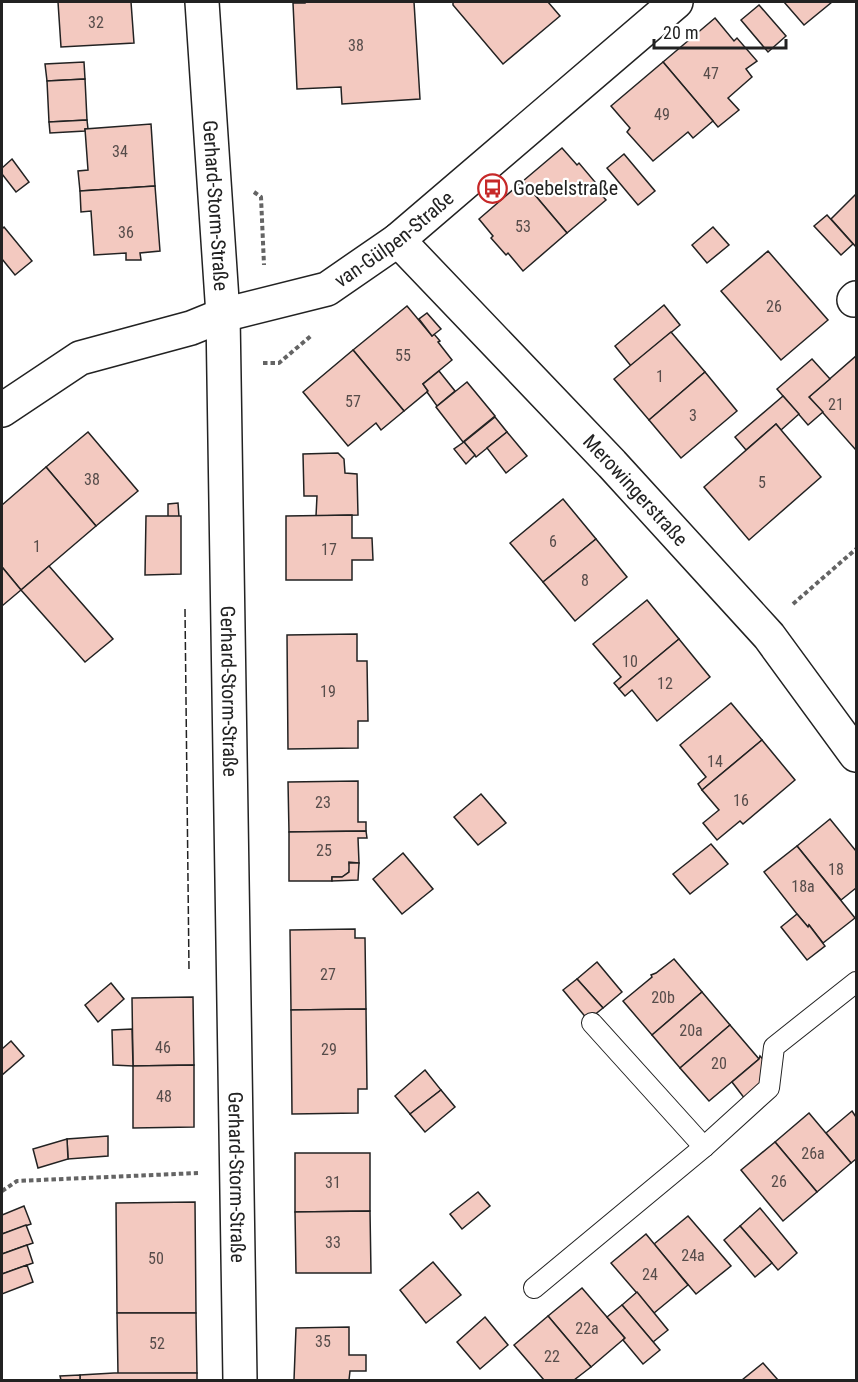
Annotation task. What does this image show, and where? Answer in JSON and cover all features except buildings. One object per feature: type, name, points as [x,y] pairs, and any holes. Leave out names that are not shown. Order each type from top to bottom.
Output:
[{"type":"street","name":"Gerhard-Storm-Straße","points":[[202,2],[223,315],[240,1380]]},
{"type":"street","name":"van-Gülpen-Straße","points":[[223,315],[327,290],[398,240],[676,2]]},
{"type":"street","name":"Merowingerstraße","points":[[398,240],[612,464],[769,636],[856,755]]},
{"type":"street","points":[[2,410],[80,358],[191,327],[223,315]]},
{"type":"lane","points":[[534,1288],[704,1147],[769,1088],[774,1047],[856,982]]},
{"type":"lane","points":[[592,1023],[704,1147]]},
{"type":"path","points":[[769,636],[790,607],[856,549]]},
{"type":"path","points":[[2,1191],[17,1181],[200,1173]]},
{"type":"fence","points":[[185,609],[189,970]]},
{"type":"place","name":"Goebelstraße","points":[[492,188]]}]
